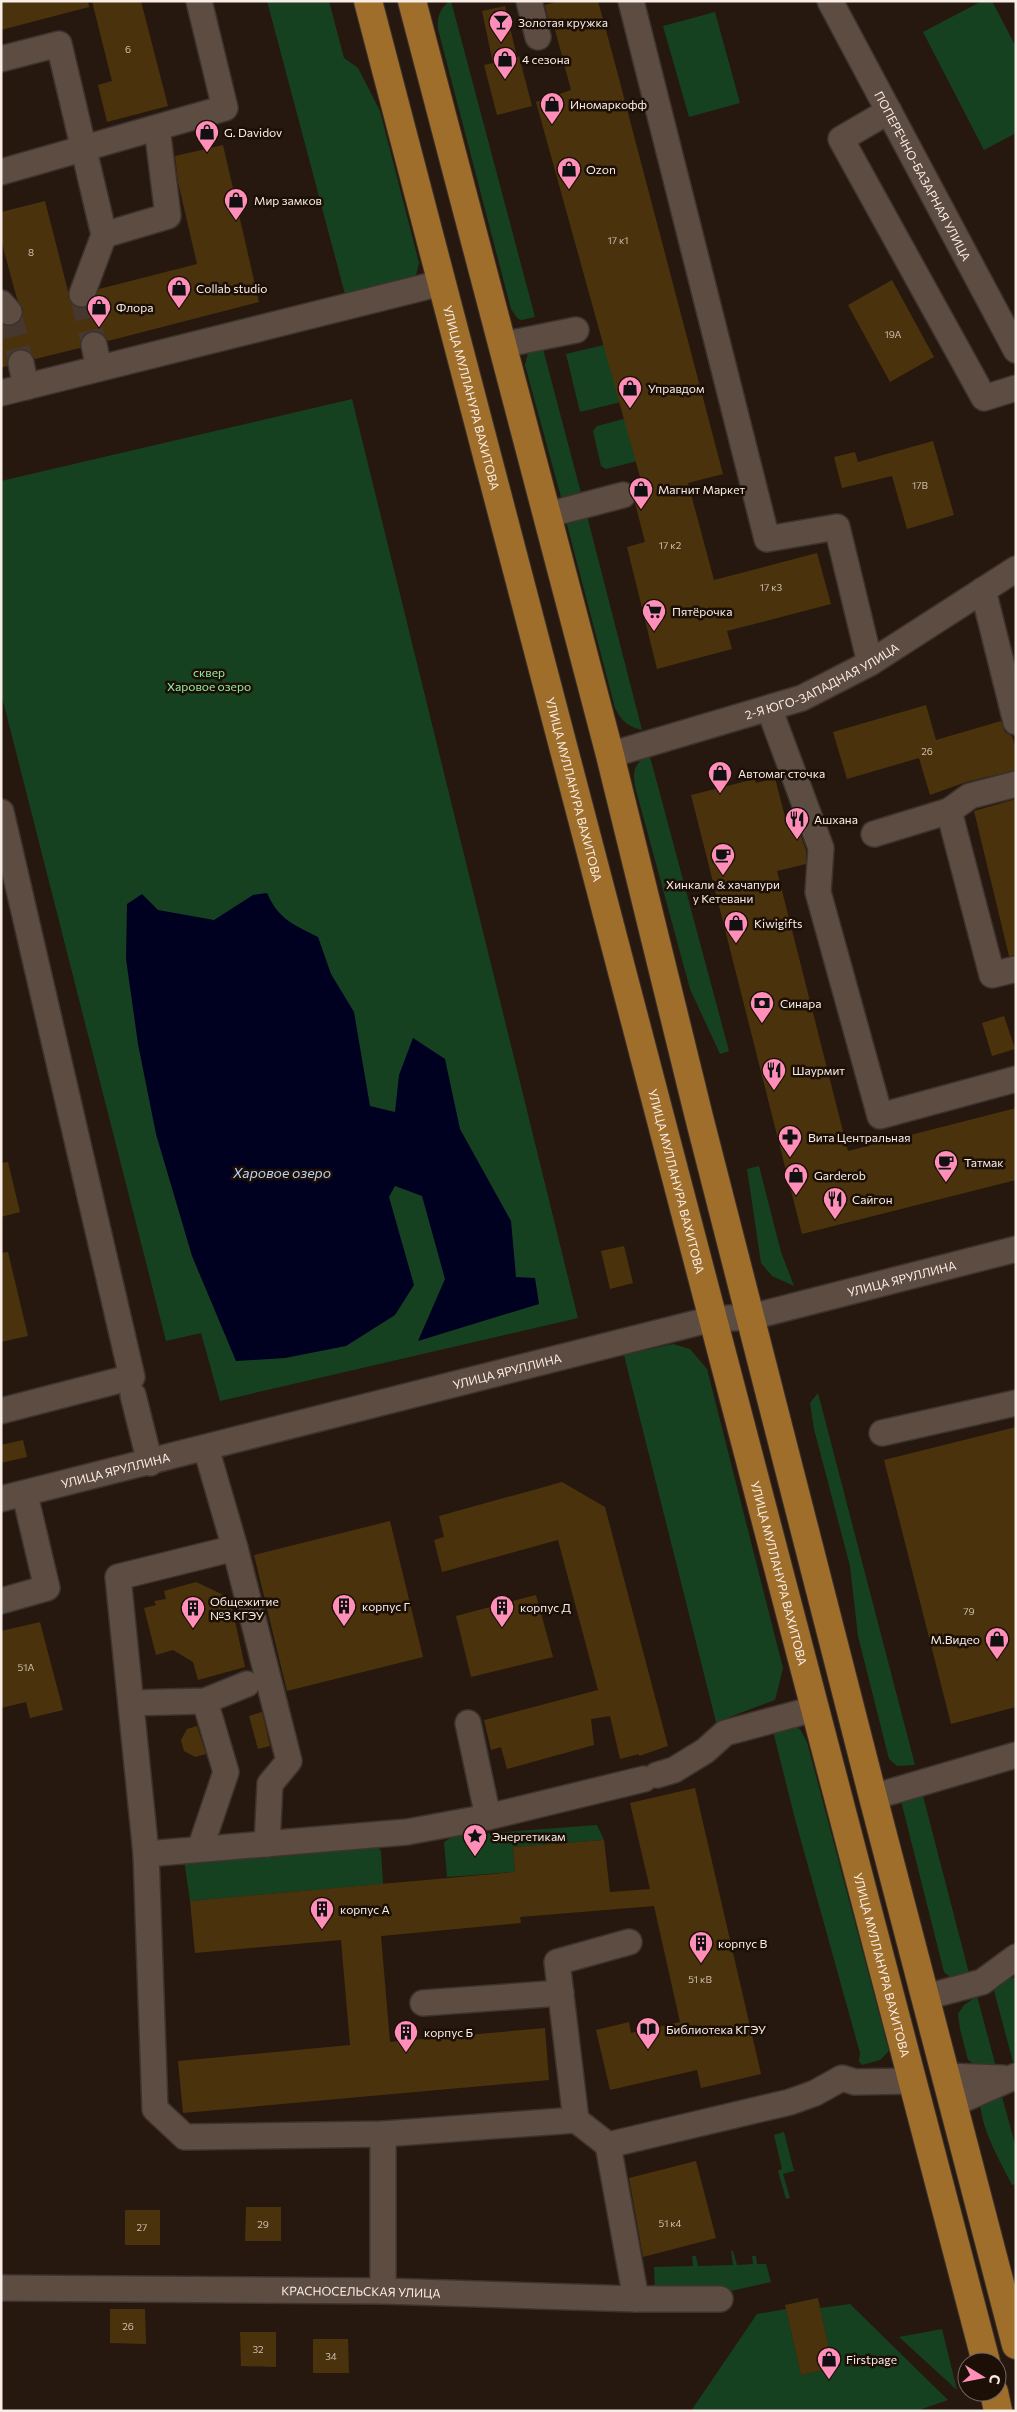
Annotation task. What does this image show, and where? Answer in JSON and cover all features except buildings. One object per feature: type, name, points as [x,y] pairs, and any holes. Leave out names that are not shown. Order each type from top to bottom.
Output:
[{"type":"main road","name":"УЛИЦА МУЛЛАНУРА ВАХИТОВА","points":[[368,1],[440,283],[983,2352]]},
{"type":"main road","points":[[414,2],[610,755],[873,1797],[1016,2345]]},
{"type":"street","points":[[1,172],[225,108],[198,1]]},
{"type":"street","points":[[529,1],[538,37]]},
{"type":"street","points":[[631,1],[767,539],[837,527],[870,663]]},
{"type":"street","name":"ПОПЕРЕЧНО-БАЗАРНАЯ УЛИЦА","points":[[830,1],[1016,350]]},
{"type":"street","points":[[1,59],[59,44],[85,148],[104,236],[82,294]]},
{"type":"street","points":[[889,111],[841,139],[984,398],[1016,388]]},
{"type":"street","points":[[104,236],[168,216],[157,127]]},
{"type":"street","points":[[1,393],[26,387],[96,356],[440,283]]},
{"type":"street","points":[[502,345],[576,330]]},
{"type":"street","points":[[21,363],[26,387]]},
{"type":"street","points":[[547,515],[623,495]]},
{"type":"street","name":"2-Я ЮГО-ЗАПАДНАЯ УЛИЦА","points":[[610,755],[802,698],[870,663],[1016,569]]},
{"type":"street","points":[[983,590],[1016,722]]},
{"type":"street","points":[[769,708],[821,848],[818,892],[880,1116],[1016,1079]]},
{"type":"street","points":[[874,834],[949,811],[970,796],[1016,784]]},
{"type":"street","points":[[949,811],[992,975],[1016,969]]},
{"type":"street","points":[[1,1411],[132,1377],[3,824]]},
{"type":"street","name":"УЛИЦА ЯРУЛЛИНА","points":[[1,1499],[25,1495],[712,1319],[751,1317],[1016,1249]]},
{"type":"street","points":[[133,1395],[150,1463]]},
{"type":"street","points":[[882,1433],[1016,1403]]},
{"type":"street","points":[[206,1448],[235,1548],[289,1761],[270,1784],[267,1844]]},
{"type":"street","points":[[1,1601],[47,1588],[25,1495]]},
{"type":"street","points":[[235,1548],[118,1576],[146,1854],[155,2108],[185,2137],[383,2134],[576,2120],[608,2145],[636,2299]]},
{"type":"street","points":[[131,1703],[205,1701],[247,1684]]},
{"type":"street","points":[[200,1850],[226,1772],[205,1701]]},
{"type":"street","points":[[146,1854],[407,1832],[488,1817],[674,1770],[697,1756],[725,1733],[814,1709]]},
{"type":"street","points":[[468,1723],[488,1817]]},
{"type":"street","points":[[873,1797],[1016,1755]]},
{"type":"street","points":[[576,2120],[557,1962],[629,1942]]},
{"type":"street","points":[[926,1997],[982,1982],[1016,1957]]},
{"type":"street","points":[[423,2004],[561,1994]]},
{"type":"street","points":[[608,2145],[790,2102],[815,2093],[842,2078],[854,2082],[909,2070]]},
{"type":"street","points":[[946,2076],[1012,2077]]},
{"type":"street","points":[[953,2104],[1012,2077]]},
{"type":"street","points":[[383,2134],[383,2291]]},
{"type":"street","name":"КРАСНОСЕЛЬСКАЯ УЛИЦА","points":[[1,2288],[383,2291],[636,2299],[720,2299]]},
{"type":"green space","points":[[267,1],[329,1],[344,58],[358,68],[380,111],[419,263],[416,275],[410,281],[346,298]]},
{"type":"green space","points":[[451,1],[535,317],[518,319],[511,309],[438,29],[440,13]]},
{"type":"green space","points":[[982,1],[992,1],[1016,47],[1016,133],[984,150],[923,32]]},
{"type":"green space","points":[[715,12],[740,103],[689,117],[663,26]]},
{"type":"green space","points":[[612,343],[625,401],[580,412],[566,354]]},
{"type":"green space","points":[[542,345],[581,493],[561,497],[525,365],[528,352]]},
{"type":"green space","name":"сквер Харовое озеро","points":[[352,399],[578,1318],[220,1401],[201,1333],[166,1341],[1,693],[1,481]]},
{"type":"green space","points":[[631,417],[641,460],[606,469],[601,466],[593,431],[597,426]]},
{"type":"green space","points":[[585,508],[642,730],[626,723],[615,708],[564,513]]},
{"type":"green space","points":[[649,753],[729,1051],[720,1054],[690,989],[636,790],[635,769],[640,761]]},
{"type":"green space","points":[[759,1166],[781,1252],[794,1286],[772,1276],[761,1263],[747,1169]]},
{"type":"green space","points":[[673,1344],[690,1349],[707,1369],[783,1668],[775,1700],[716,1722],[624,1355]]},
{"type":"green space","points":[[818,1393],[915,1765],[897,1766],[889,1759],[858,1636],[850,1566],[814,1429],[810,1403]]},
{"type":"green space","points":[[792,1726],[800,1729],[807,1742],[889,2051],[880,2060],[862,2065],[859,2061],[860,2053],[795,1819],[773,1731]]},
{"type":"green space","points":[[923,1796],[971,1981],[952,1978],[944,1972],[901,1801]]},
{"type":"green space","points":[[597,1825],[604,1840],[513,1847],[515,1872],[447,1877],[444,1842],[454,1836]]},
{"type":"green space","points":[[374,1843],[381,1851],[383,1884],[190,1901],[184,1860]]},
{"type":"green space","points":[[1016,1977],[1016,2061],[1013,2062],[992,1983]]},
{"type":"green space","points":[[977,1996],[996,2067],[979,2067],[968,2060],[958,2014],[964,2005]]},
{"type":"green space","points":[[1000,2089],[1016,2148],[1016,2184],[1012,2185],[988,2136],[980,2104]]},
{"type":"green space","points":[[784,2132],[794,2171],[783,2174],[790,2198],[786,2199],[778,2171],[782,2169],[774,2135]]},
{"type":"green space","points":[[731,2251],[733,2251],[737,2265],[753,2264],[752,2256],[756,2256],[757,2264],[766,2264],[771,2282],[722,2293],[655,2290],[654,2267],[693,2266],[692,2256],[696,2256],[698,2266],[733,2265]]},
{"type":"green space","points":[[850,2304],[948,2400],[916,2411],[691,2411],[757,2314],[786,2309],[801,2375],[833,2368],[820,2308]]},
{"type":"green space","points":[[942,2329],[957,2390],[899,2337]]},
{"type":"water","name":"Харовое озеро","points":[[267,893],[282,915],[318,937],[331,974],[354,1012],[370,1106],[395,1112],[399,1075],[413,1038],[445,1059],[460,1129],[511,1221],[516,1277],[535,1278],[539,1304],[418,1341],[445,1279],[422,1196],[395,1186],[389,1197],[414,1285],[395,1315],[346,1346],[285,1358],[236,1361],[192,1256],[156,1134],[138,1044],[126,959],[127,904],[142,894],[158,910],[214,920],[253,895]]},
{"type":"tunnel","points":[[82,294],[94,345]]},
{"type":"tunnel","points":[[9,312],[21,363]]},
{"type":"place","name":"Золотая кружка","points":[[501,43]]},
{"type":"place","name":"4 сезона","points":[[505,80]]},
{"type":"place","name":"Иномаркофф","points":[[552,125]]},
{"type":"place","name":"G. Davidov","points":[[207,153]]},
{"type":"place","name":"Ozon","points":[[569,190]]},
{"type":"place","name":"Мир замков","points":[[236,221]]},
{"type":"place","name":"Collab studio","points":[[179,309]]},
{"type":"place","name":"Флора","points":[[99,328]]},
{"type":"place","name":"Управдом","points":[[630,409]]},
{"type":"place","name":"Магнит Маркет","points":[[641,510]]},
{"type":"place","name":"Пятёрочка","points":[[654,632]]},
{"type":"place","name":"Автомаг сточка","points":[[720,794]]},
{"type":"place","name":"Ашхана","points":[[797,840]]},
{"type":"place","name":"Хинкали & хачапури у Кетевани","points":[[723,876]]},
{"type":"place","name":"Kiwigifts","points":[[736,944]]},
{"type":"place","name":"Синара","points":[[762,1024]]},
{"type":"place","name":"Шаурмит","points":[[774,1091]]},
{"type":"place","name":"Вита Центральная","points":[[790,1158]]},
{"type":"place","name":"Татмак","points":[[946,1183]]},
{"type":"place","name":"Garderob","points":[[796,1196]]},
{"type":"place","name":"Сайгон","points":[[835,1220]]},
{"type":"place","name":"корпус Г","points":[[344,1627]]},
{"type":"place","name":"корпус Д","points":[[502,1628]]},
{"type":"place","name":"Общежитие №3 КГЭУ","points":[[193,1629]]},
{"type":"place","name":"М.Видео","points":[[997,1660]]},
{"type":"place","name":"Энергетикам","points":[[475,1857]]},
{"type":"place","name":"корпус А","points":[[322,1930]]},
{"type":"place","name":"корпус В","points":[[701,1964]]},
{"type":"place","name":"Библиотека КГЭУ","points":[[648,2050]]},
{"type":"place","name":"корпус Б","points":[[406,2053]]},
{"type":"place","name":"Firstpage","points":[[829,2380]]}]
